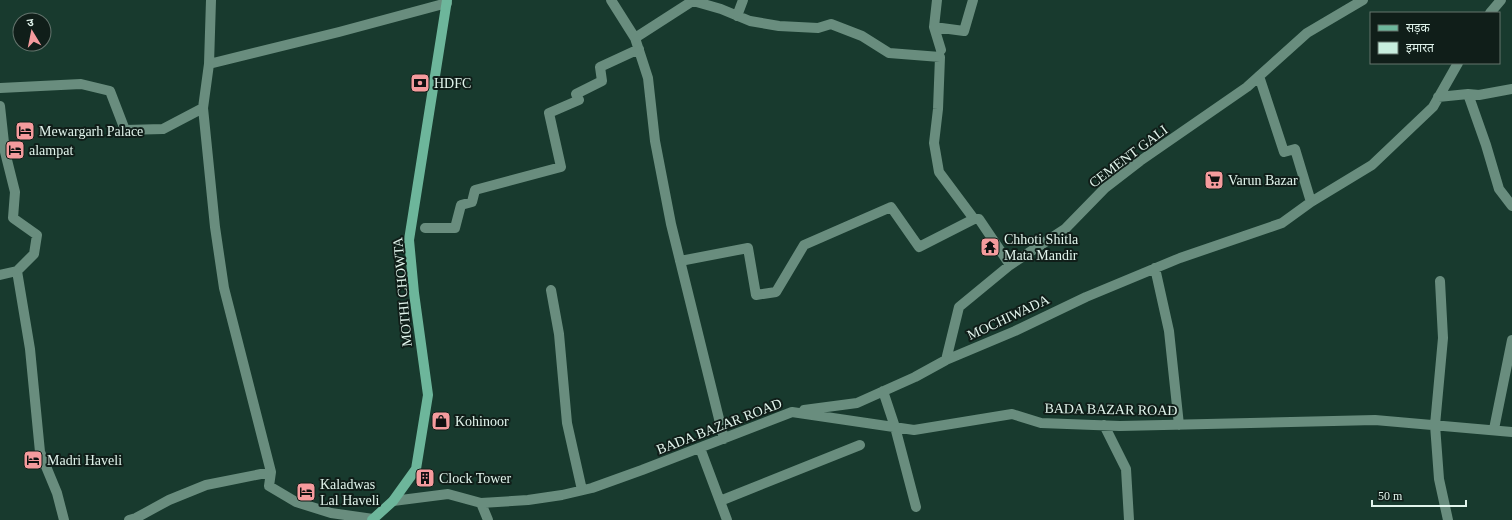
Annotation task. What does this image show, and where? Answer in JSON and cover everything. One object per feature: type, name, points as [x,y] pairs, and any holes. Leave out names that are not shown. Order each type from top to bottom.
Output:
[{"type":"main road","name":"MOTHI CHOWTA","points":[[373,519],[393,501],[416,469],[428,395],[414,293],[409,240],[447,2]]},
{"type":"street","points":[[211,0],[209,64],[203,108],[215,227],[224,288],[271,472],[269,486],[296,502],[331,513],[373,519]]},
{"type":"street","points":[[611,0],[635,38],[648,78],[655,141],[671,224],[724,439]]},
{"type":"street","points":[[737,16],[743,0]]},
{"type":"street","points":[[937,0],[934,27],[941,54],[938,109],[934,143],[939,172],[974,219]]},
{"type":"street","points":[[934,27],[964,31],[973,0]]},
{"type":"street","name":"CEMENT GALI","points":[[946,360],[959,307],[1010,265],[1065,229],[1105,188],[1140,161],[1247,86],[1306,33],[1363,0]]},
{"type":"street","points":[[1491,12],[1501,0]]},
{"type":"street","points":[[635,38],[693,1],[750,21],[779,26],[818,28],[831,24],[862,36],[889,53],[941,54]]},
{"type":"street","points":[[209,64],[339,32],[447,2]]},
{"type":"street","points":[[425,228],[455,228],[461,205],[472,202],[475,190],[561,167],[549,113],[579,100],[576,94],[602,82],[600,67],[639,49]]},
{"type":"street","name":"MOCHIWADA","points":[[792,412],[857,402],[915,377],[946,360],[1015,331],[1086,296],[1155,268],[1282,223],[1311,202],[1372,165],[1433,108],[1457,64]]},
{"type":"street","points":[[1259,76],[1284,152],[1295,149],[1311,202]]},
{"type":"street","points":[[0,88],[81,84],[110,91],[125,130],[163,129],[203,108]]},
{"type":"street","points":[[1438,97],[1468,94],[1479,95],[1512,89]]},
{"type":"street","points":[[1468,94],[1486,145],[1499,189],[1512,206]]},
{"type":"street","points":[[0,106],[2,152],[15,192],[13,218],[37,235],[34,254],[17,271],[0,275]]},
{"type":"street","points":[[680,261],[748,248],[756,295],[776,292],[804,245],[891,207],[919,247],[974,219],[979,219],[1010,265]]},
{"type":"street","points":[[1155,268],[1169,331],[1179,425]]},
{"type":"street","points":[[17,271],[30,349],[40,452],[57,493],[64,520]]},
{"type":"street","points":[[1440,281],[1442,338],[1435,425],[1439,479],[1448,520]]},
{"type":"street","points":[[551,290],[559,334],[567,423],[582,490]]},
{"type":"street","points":[[1494,429],[1512,340]]},
{"type":"street","points":[[883,391],[895,427],[916,507]]},
{"type":"street","name":"BADA BAZAR ROAD","points":[[393,501],[448,494],[481,503],[528,500],[582,490],[642,470],[792,412],[914,430],[1012,414],[1040,422],[1104,425],[1179,425],[1375,420],[1494,429],[1512,432]]},
{"type":"street","points":[[1104,425],[1126,469],[1130,520]]},
{"type":"street","points":[[720,501],[860,444]]},
{"type":"street","points":[[700,448],[727,520]]},
{"type":"street","points":[[129,520],[136,518],[169,500],[206,485],[271,472]]},
{"type":"street","points":[[481,503],[488,520]]},
{"type":"building","name":"Clock Tower","points":[[425,472],[430,474],[432,479],[430,484],[425,486],[420,484],[418,479],[420,474]]},
{"type":"place","name":"HDFC","points":[[420,83]]},
{"type":"place","name":"Mewargarh Palace","points":[[25,131]]},
{"type":"place","name":"alampat","points":[[15,150]]},
{"type":"place","name":"Varun Bazar","points":[[1214,180]]},
{"type":"place","name":"Chhoti Shitla Mata Mandir","points":[[990,247]]},
{"type":"place","name":"Kohinoor","points":[[441,421]]},
{"type":"place","name":"Madri Haveli","points":[[33,460]]},
{"type":"place","name":"Clock Tower","points":[[425,478]]},
{"type":"place","name":"Kaladwas Lal Haveli","points":[[306,492]]}]
